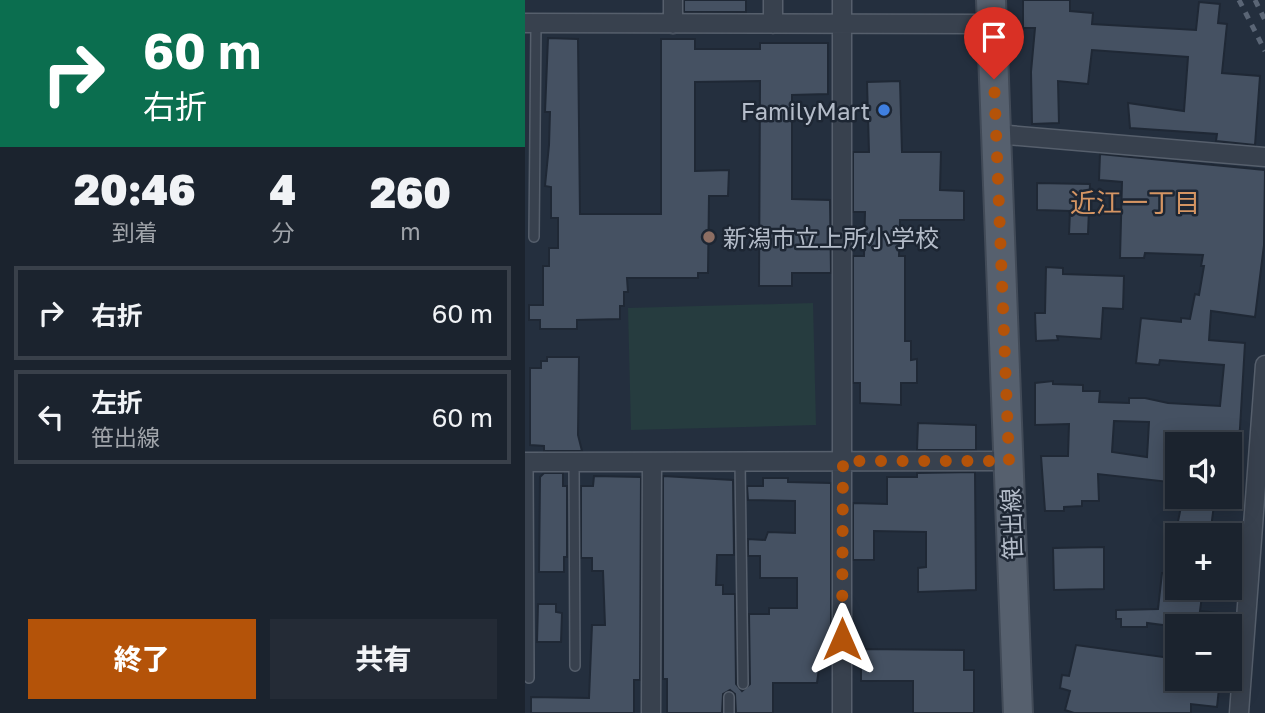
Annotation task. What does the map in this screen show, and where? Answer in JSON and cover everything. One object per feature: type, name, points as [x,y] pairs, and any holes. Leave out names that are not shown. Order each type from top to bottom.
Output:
[{"type":"main road","name":"笹出線","points":[[992,12],[1018,713]]},
{"type":"street","points":[[673,0],[673,24]]},
{"type":"street","points":[[773,0],[773,24]]},
{"type":"street","points":[[842,0],[842,713]]},
{"type":"street","points":[[530,23],[843,24],[992,12]]},
{"type":"street","points":[[996,134],[1265,157]]},
{"type":"street","points":[[1239,713],[1257,593],[1265,365]]},
{"type":"street","points":[[527,462],[1009,461]]},
{"type":"street","points":[[651,713],[652,462]]},
{"type":"lane","points":[[530,23],[534,237]]},
{"type":"lane","points":[[740,461],[743,684]]},
{"type":"lane","points":[[527,462],[529,678]]},
{"type":"lane","points":[[574,462],[575,666]]},
{"type":"lane","points":[[729,697],[729,713]]},
{"type":"green space","points":[[813,303],[816,425],[631,430],[628,308]]},
{"type":"building","points":[[684,0],[746,0],[746,12],[684,12]]},
{"type":"building","points":[[1023,0],[1070,0],[1070,11],[1093,13],[1092,24],[1196,30],[1199,2],[1220,4],[1218,23],[1227,24],[1222,73],[1260,76],[1255,145],[1216,141],[1217,134],[1130,128],[1128,103],[1184,111],[1188,57],[1092,50],[1088,84],[1058,81],[1059,123],[1032,124],[1031,72],[1035,28],[1023,28]]},
{"type":"building","points":[[548,38],[578,39],[580,214],[661,214],[661,39],[695,39],[695,49],[760,49],[760,43],[828,43],[828,94],[792,95],[792,199],[830,200],[831,273],[792,273],[792,286],[759,286],[760,81],[695,82],[695,171],[729,170],[728,196],[709,196],[708,273],[698,273],[698,278],[627,278],[628,292],[624,292],[620,319],[577,320],[577,329],[540,329],[540,320],[529,320],[529,305],[543,305],[543,266],[549,266],[549,248],[558,248],[558,218],[551,218],[551,187],[545,186],[550,112],[545,112]]},
{"type":"building","points":[[900,81],[902,152],[941,152],[940,190],[964,191],[964,220],[900,220],[899,256],[905,256],[905,341],[911,341],[911,360],[917,359],[917,383],[901,383],[901,405],[860,403],[860,383],[853,383],[853,256],[864,256],[865,212],[853,212],[853,152],[869,152],[867,82]]},
{"type":"building","points":[[1100,154],[1265,170],[1264,245],[1255,317],[1211,311],[1209,340],[1245,343],[1240,432],[1165,432],[1165,482],[1098,474],[1099,501],[1082,501],[1082,506],[1064,507],[1064,511],[1045,511],[1041,456],[1068,456],[1069,424],[1035,425],[1035,383],[1053,381],[1053,384],[1083,385],[1083,391],[1100,391],[1099,402],[1129,403],[1129,398],[1145,398],[1168,403],[1220,406],[1224,365],[1160,360],[1159,365],[1136,363],[1141,318],[1181,322],[1181,318],[1190,319],[1195,294],[1199,295],[1204,266],[1201,266],[1203,255],[1145,253],[1144,258],[1120,258],[1122,182],[1099,180]],"holes":[[[1114,421],[1149,422],[1147,457],[1112,452]]]},
{"type":"building","points":[[1037,183],[1090,184],[1088,234],[1069,234],[1070,211],[1037,210]]},
{"type":"building","points":[[1046,267],[1063,268],[1063,274],[1124,276],[1123,309],[1103,308],[1101,339],[1057,336],[1058,340],[1036,341],[1035,313],[1045,313]]},
{"type":"building","points":[[547,357],[579,357],[578,435],[582,451],[544,451],[544,446],[530,445],[530,368],[541,368],[541,361],[547,361]]},
{"type":"building","points":[[918,423],[976,425],[976,450],[917,450]]},
{"type":"building","points":[[975,472],[976,590],[918,592],[918,568],[926,567],[926,532],[874,531],[874,560],[853,560],[853,503],[887,504],[887,477],[917,477],[917,473]]},
{"type":"building","points":[[544,473],[563,473],[563,486],[567,486],[567,557],[564,557],[564,572],[539,572],[540,477]]},
{"type":"building","points":[[594,476],[641,477],[640,680],[634,680],[634,713],[531,713],[531,697],[589,698],[592,625],[605,625],[603,571],[592,571],[592,558],[581,558],[581,486],[593,486]]},
{"type":"building","points":[[663,476],[733,480],[734,555],[717,555],[716,585],[723,585],[723,594],[735,594],[736,684],[742,691],[750,684],[749,614],[769,614],[769,608],[797,608],[797,578],[760,578],[760,556],[748,556],[748,539],[765,540],[768,532],[795,533],[795,501],[748,500],[747,486],[763,486],[763,478],[788,478],[788,482],[831,483],[831,661],[820,661],[817,683],[773,683],[773,713],[736,713],[735,694],[730,690],[723,694],[722,713],[667,713],[667,679],[663,679]]},
{"type":"building","points":[[1181,509],[1213,509],[1212,523],[1178,523]]},
{"type":"building","points":[[1104,547],[1104,589],[1054,590],[1053,548]]},
{"type":"building","points":[[1162,573],[1165,573],[1165,600],[1201,600],[1200,611],[1226,614],[1165,614],[1165,625],[1147,623],[1147,627],[1121,627],[1121,619],[1116,619],[1116,610],[1158,609]]},
{"type":"building","points":[[538,604],[556,604],[556,612],[562,613],[561,642],[537,642]]},
{"type":"building","points":[[1076,645],[1165,657],[1165,691],[1219,691],[1217,707],[1191,704],[1191,713],[1074,713],[1065,710],[1070,691],[1060,688],[1062,675],[1069,676]]},
{"type":"building","points":[[861,649],[964,650],[964,670],[974,670],[974,713],[913,713],[913,681],[861,681]]},
{"type":"railway","points":[[1239,0],[1265,51]]},
{"type":"railway","points":[[1255,0],[1265,20]]},
{"type":"place","name":"FamilyMart","points":[[884,110]]},
{"type":"place","name":"新潟市立上所小学校","points":[[709,237]]},
{"type":"district","name":"近江一丁目","points":[[1135,202]]},
{"type":"route","points":[[842,639],[843,461],[1009,461],[994,79]]}]
